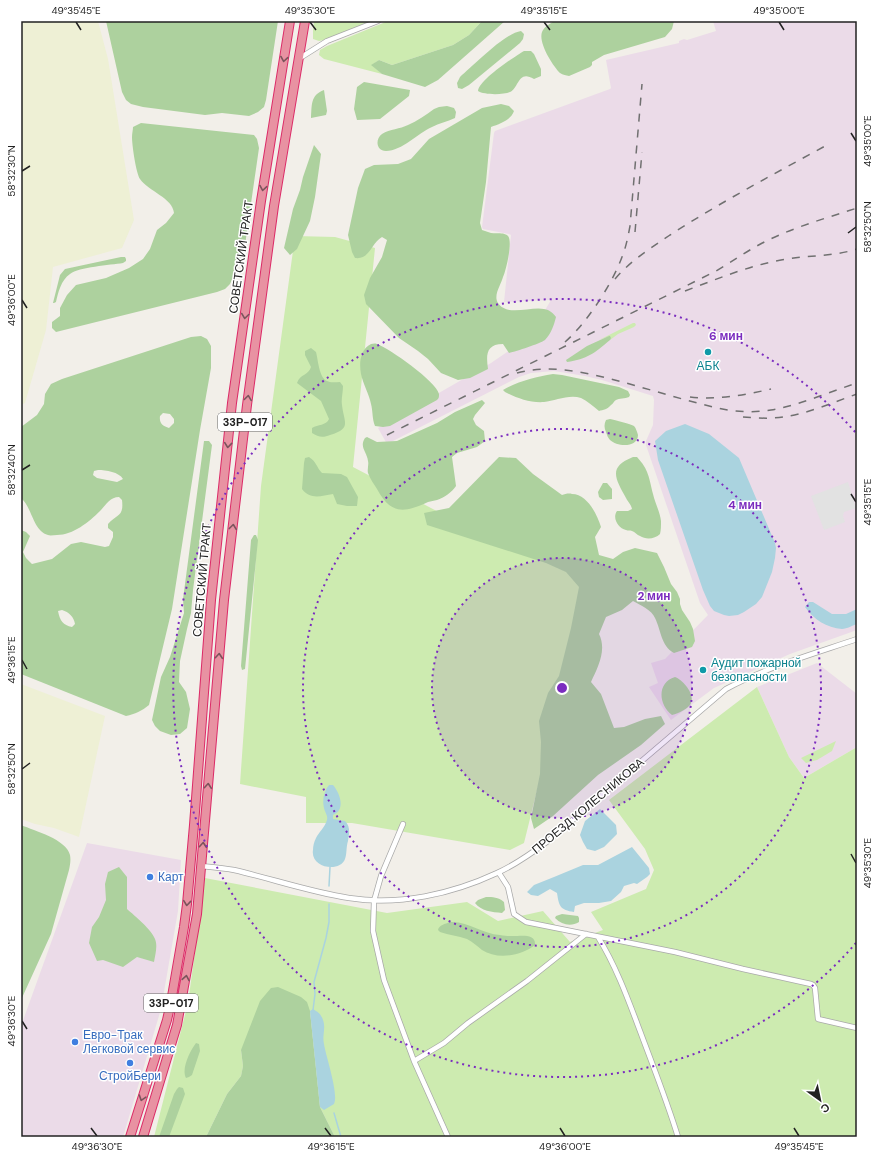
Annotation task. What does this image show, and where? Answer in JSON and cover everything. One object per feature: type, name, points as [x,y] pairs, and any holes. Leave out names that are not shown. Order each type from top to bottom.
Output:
[{"type":"highway","name":"СОВЕТСКИЙ ТРАКТ","points":[[130,1137],[160,1043],[171,1002],[184,927],[191,864],[211,600],[232,403],[260,209],[290,21]]},
{"type":"highway","name":"СОВЕТСКИЙ ТРАКТ","points":[[143,1137],[177,1025],[197,914],[224,600],[247,405],[274,206],[305,21]]},
{"type":"highway","points":[[191,864],[201,866]]},
{"type":"street","points":[[300,58],[327,41],[378,21]]},
{"type":"street","name":"ПРОЕЗД КОЛЕСНИКОВА","points":[[201,866],[233,870],[327,894],[374,901],[436,894],[459,888],[498,873],[524,858],[548,841],[726,689],[786,663],[857,639]]},
{"type":"street","points":[[403,824],[381,876],[374,901],[372,931],[384,980],[414,1061],[448,1137]]},
{"type":"street","points":[[498,873],[508,887],[514,914],[526,922],[676,952],[810,984],[816,988],[818,1019],[857,1028]]},
{"type":"street","points":[[414,1061],[444,1043],[468,1023],[527,981],[586,934]]},
{"type":"street","points":[[598,937],[624,987],[659,1080],[678,1137]]},
{"type":"shaded area","points":[[713,21],[857,21],[857,630],[790,654],[714,688],[671,720],[649,687],[658,683],[651,663],[665,659],[708,615],[700,603],[646,445],[646,441],[653,425],[653,396],[585,376],[554,371],[531,373],[519,377],[387,444],[378,428],[491,363],[513,348],[541,317],[551,300],[504,302],[511,235],[483,229],[482,227],[495,131],[610,89],[606,60],[679,43],[679,41],[684,39],[687,40],[716,31]]},
{"type":"shaded area","points":[[848,482],[856,508],[844,512],[843,516],[845,522],[824,530],[811,496]]},
{"type":"shaded area","points":[[817,663],[857,694],[857,747],[804,778],[789,757],[757,687]]},
{"type":"shaded area","points":[[87,843],[181,860],[178,911],[161,1009],[123,1137],[21,1137],[21,1026]]},
{"type":"green space","points":[[21,21],[98,21],[108,59],[134,220],[122,248],[53,267],[46,330],[25,403],[21,405]]},
{"type":"green space","points":[[106,21],[278,21],[264,107],[258,112],[249,116],[222,113],[205,115],[143,107],[131,104],[126,100],[122,92]]},
{"type":"green space","points":[[314,21],[370,21],[329,39],[319,41],[313,39]]},
{"type":"green space","points":[[388,21],[482,21],[469,35],[453,45],[392,65],[379,60],[372,65],[382,74],[324,59],[319,55],[320,50],[327,46]]},
{"type":"green space","points":[[482,21],[505,21],[438,80],[425,87],[382,74],[371,65],[379,60],[392,65],[453,45],[469,35]]},
{"type":"green space","points":[[554,21],[674,21],[672,29],[665,37],[604,55],[592,62],[590,67],[569,76],[561,74],[557,70],[550,60],[542,42],[541,37],[543,30]]},
{"type":"green space","points":[[521,31],[524,34],[520,43],[469,85],[462,89],[458,88],[457,83],[460,77],[481,58],[507,37]]},
{"type":"green space","points":[[524,51],[531,51],[534,54],[541,69],[541,76],[534,79],[525,76],[519,80],[513,90],[507,93],[489,94],[478,91],[480,86],[490,75]]},
{"type":"green space","points":[[364,82],[410,90],[409,96],[380,119],[357,120],[354,109],[357,87]]},
{"type":"green space","points":[[324,90],[327,111],[326,115],[311,118],[314,98],[319,92]]},
{"type":"green space","points":[[501,104],[509,106],[514,111],[508,119],[491,127],[486,182],[480,223],[482,230],[491,233],[504,234],[508,236],[509,239],[510,244],[507,263],[496,297],[498,303],[507,309],[520,310],[539,308],[548,310],[556,317],[552,329],[545,340],[509,353],[503,344],[497,344],[488,351],[488,369],[470,378],[458,380],[441,373],[428,359],[399,338],[366,304],[364,295],[370,278],[382,257],[387,240],[382,237],[375,243],[367,254],[360,258],[355,258],[348,235],[358,188],[365,169],[374,165],[398,164],[411,159],[429,139],[482,108]]},
{"type":"green space","points":[[447,106],[454,108],[456,112],[455,118],[437,124],[398,148],[386,151],[378,147],[378,139],[382,134],[405,126],[434,109]]},
{"type":"green space","points":[[141,123],[254,135],[257,139],[259,148],[244,252],[230,284],[225,289],[56,332],[52,328],[52,322],[60,316],[60,308],[67,295],[76,285],[106,278],[129,268],[143,259],[150,249],[157,230],[166,223],[174,213],[173,208],[165,199],[140,179],[137,171],[134,159],[132,136],[133,127]]},
{"type":"green space","points":[[314,145],[321,154],[310,221],[297,249],[290,255],[284,248],[293,209]]},
{"type":"green space","points":[[295,236],[335,237],[375,248],[353,467],[488,538],[591,572],[524,843],[510,850],[352,823],[306,823],[306,797],[240,784],[261,486]]},
{"type":"green space","points":[[125,257],[126,261],[123,263],[87,268],[70,274],[62,283],[56,302],[53,303],[60,275],[65,269]]},
{"type":"green space","points":[[633,323],[636,325],[634,327],[618,334],[610,340],[610,336],[599,340]]},
{"type":"green space","points":[[201,336],[207,339],[211,346],[211,368],[172,609],[149,705],[138,712],[126,716],[21,674],[21,530],[30,536],[23,552],[32,564],[52,559],[71,544],[81,542],[105,547],[109,546],[113,537],[113,532],[108,528],[108,524],[121,512],[122,500],[119,497],[113,498],[91,519],[69,533],[49,535],[43,533],[36,524],[25,502],[21,498],[21,427],[37,415],[44,404],[45,394],[51,384],[62,379],[191,337]],"holes":[[[163,413],[170,414],[174,419],[174,423],[169,428],[161,423],[160,416]],[[101,470],[112,472],[119,475],[123,479],[117,482],[97,478],[93,475],[94,471]],[[62,610],[69,613],[74,619],[75,624],[72,627],[64,624],[58,611]]]},
{"type":"green space","points":[[609,336],[611,338],[610,340],[595,352],[580,359],[567,362],[566,360],[587,346]]},
{"type":"green space","points":[[376,344],[383,347],[402,359],[430,381],[439,394],[438,399],[390,426],[375,426],[372,407],[360,370],[362,353],[367,346]]},
{"type":"green space","points":[[311,348],[316,352],[319,368],[324,379],[330,382],[340,382],[343,386],[342,403],[345,421],[344,427],[341,430],[325,437],[312,433],[312,428],[326,423],[329,419],[321,401],[297,383],[300,378],[310,370],[311,367],[305,355],[305,351]]},
{"type":"green space","points":[[553,374],[619,387],[628,391],[630,395],[627,398],[616,400],[605,409],[599,411],[581,398],[567,397],[544,402],[534,402],[519,398],[503,390],[527,380]]},
{"type":"green space","points":[[482,400],[485,403],[473,419],[476,425],[484,431],[485,441],[477,447],[457,453],[452,457],[456,486],[440,499],[405,510],[388,504],[382,497],[368,473],[368,461],[363,447],[363,441],[365,438],[367,437],[377,442],[397,441]]},
{"type":"green space","points":[[610,419],[634,426],[638,435],[635,442],[622,445],[610,440],[604,426],[606,420]]},
{"type":"green space","points":[[204,441],[209,441],[212,445],[191,613],[180,661],[179,682],[186,692],[190,709],[187,728],[180,734],[171,735],[160,731],[152,720],[161,677],[170,657],[184,613],[183,599]]},
{"type":"green space","points":[[309,457],[314,461],[322,473],[341,474],[347,477],[358,497],[357,506],[337,504],[333,494],[312,496],[302,489],[305,458]]},
{"type":"green space","points":[[499,457],[516,458],[533,474],[562,495],[577,495],[587,501],[597,516],[601,527],[595,537],[599,555],[613,559],[623,552],[635,548],[657,553],[671,584],[677,592],[682,610],[690,622],[695,641],[692,647],[674,653],[666,646],[653,615],[646,608],[633,601],[622,610],[606,617],[599,634],[602,646],[601,658],[591,682],[601,694],[614,728],[624,727],[645,719],[661,716],[665,724],[641,745],[598,775],[553,816],[534,829],[531,818],[540,774],[541,742],[539,721],[548,693],[559,676],[579,587],[566,572],[546,563],[427,525],[424,513],[449,508]]},
{"type":"green space","points":[[633,457],[637,457],[646,470],[661,521],[660,534],[653,538],[645,538],[632,531],[623,529],[618,525],[615,517],[617,511],[628,511],[632,509],[619,485],[616,474],[620,465]]},
{"type":"green space","points":[[603,483],[607,483],[612,489],[612,499],[603,500],[599,497],[598,492]]},
{"type":"green space","points":[[254,535],[256,535],[258,540],[245,669],[242,670],[241,666],[251,540]]},
{"type":"green space","points":[[675,677],[688,688],[692,699],[690,705],[686,709],[672,715],[664,706],[662,700],[662,689],[669,680]]},
{"type":"green space","points":[[21,684],[105,716],[79,837],[21,819]]},
{"type":"green space","points":[[757,687],[789,757],[804,778],[857,747],[857,1137],[335,1137],[320,1107],[310,1011],[241,1050],[243,1066],[241,1076],[227,1094],[206,1137],[154,1137],[188,1003],[205,878],[387,913],[467,902],[498,921],[543,911],[570,942],[603,930],[591,912],[646,889],[654,870],[645,849],[609,800]]},
{"type":"green space","points":[[836,741],[832,751],[817,760],[806,763],[801,758]]},
{"type":"green space","points":[[21,825],[49,836],[63,844],[70,855],[70,864],[51,934],[21,1000]]},
{"type":"green space","points":[[119,867],[127,877],[127,909],[147,927],[155,939],[156,948],[154,962],[137,957],[123,967],[103,960],[97,961],[89,943],[92,927],[99,917],[106,900],[105,884],[108,872]]},
{"type":"green space","points":[[486,897],[502,900],[504,902],[505,910],[502,913],[491,912],[477,906],[475,903],[478,900]]},
{"type":"green space","points":[[562,914],[578,916],[579,922],[570,925],[555,918],[556,916]]},
{"type":"green space","points":[[450,922],[463,923],[493,934],[531,937],[535,941],[535,945],[516,954],[502,956],[495,955],[482,950],[467,939],[440,932],[438,930],[441,926]]},
{"type":"green space","points":[[278,987],[301,997],[307,1002],[310,1011],[320,1107],[335,1137],[206,1137],[227,1094],[241,1076],[243,1066],[241,1050],[260,1001],[271,988]]},
{"type":"green space","points":[[196,1043],[199,1044],[200,1051],[192,1075],[186,1078],[185,1065]]},
{"type":"green space","points":[[179,1087],[183,1088],[185,1094],[169,1137],[159,1137],[174,1094]]},
{"type":"water","points":[[685,424],[709,434],[739,458],[775,543],[775,558],[772,572],[762,597],[756,604],[738,615],[724,615],[714,611],[710,606],[703,590],[658,460],[655,441],[666,431]]},
{"type":"water","points":[[809,602],[813,602],[832,614],[846,614],[857,609],[857,624],[842,629],[826,625],[816,619],[805,607]]},
{"type":"water","points":[[329,785],[333,785],[336,788],[340,797],[341,805],[337,813],[333,815],[333,819],[345,821],[349,831],[345,859],[342,863],[332,867],[320,864],[313,856],[315,840],[327,820],[323,799]]},
{"type":"water","points":[[600,809],[616,825],[617,834],[604,847],[595,851],[587,849],[580,835],[585,821]]},
{"type":"water","points":[[632,847],[649,868],[650,874],[637,884],[634,883],[624,886],[621,892],[611,901],[584,903],[575,906],[574,912],[563,909],[557,893],[550,889],[538,896],[531,895],[527,892],[534,885],[583,865],[598,865]]},
{"type":"water","points":[[313,1009],[318,1012],[324,1023],[325,1050],[335,1092],[334,1104],[324,1110],[320,1107],[310,1011]]},
{"type":"waterway","points":[[329,886],[330,867]]},
{"type":"waterway","points":[[313,1010],[315,994],[314,982],[326,938],[329,922],[329,904]]},
{"type":"waterway","points":[[334,1113],[341,1137]]},
{"type":"railway","points":[[565,342],[582,324],[598,302],[618,268],[625,249],[630,226],[642,84]]},
{"type":"railway","points":[[615,279],[627,266],[670,235],[748,188],[827,145]]},
{"type":"railway","points":[[635,232],[642,152]]},
{"type":"railway","points":[[387,435],[716,271],[767,241],[805,225],[857,208]]},
{"type":"railway","points":[[685,291],[733,273],[769,263],[791,258],[848,252],[857,249]]},
{"type":"railway","points":[[517,373],[545,369],[559,369],[586,373],[713,407],[742,412],[757,412],[782,408],[804,402],[857,383]]},
{"type":"railway","points":[[690,397],[710,398],[731,396],[771,389]]},
{"type":"railway","points":[[743,417],[778,418],[811,411],[857,394]]},
{"type":"place","name":"АБК","points":[[708,352]]},
{"type":"place","name":"Аудит пожарной безопасности","points":[[703,670]]},
{"type":"place","name":"Карт","points":[[150,877]]},
{"type":"place","name":"Евро-Трак Легковой сервис","points":[[75,1042]]},
{"type":"place","name":"СтройБери","points":[[130,1063]]}]
